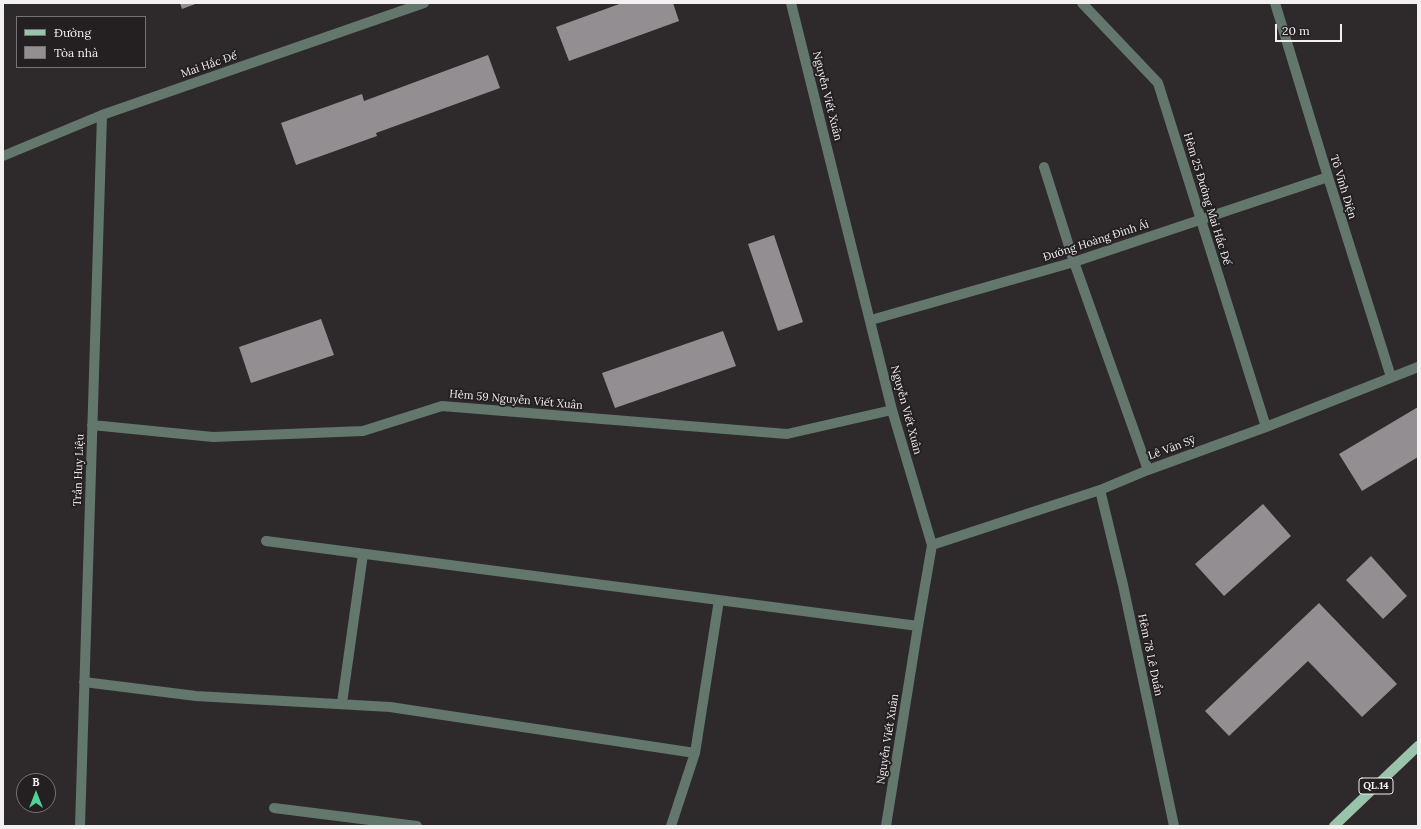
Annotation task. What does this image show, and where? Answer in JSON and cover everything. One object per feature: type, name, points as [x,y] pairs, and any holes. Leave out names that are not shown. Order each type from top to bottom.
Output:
[{"type":"main road","name":"QL.14","points":[[1334,826],[1418,746]]},
{"type":"street","name":"Mai Hắc Đế","points":[[3,156],[102,115],[424,3]]},
{"type":"street","name":"Nguyễn Viết Xuân","points":[[791,3],[892,410],[932,545],[886,826]]},
{"type":"street","name":"Hẻm 25 Đường Mai Hắc Đế","points":[[1082,3],[1158,83],[1266,427]]},
{"type":"street","name":"Tô Vĩnh Diện","points":[[1274,3],[1391,377]]},
{"type":"street","name":"Trần Huy Liệu","points":[[80,826],[102,115]]},
{"type":"street","points":[[1044,166],[1074,262],[1148,470]]},
{"type":"street","name":"Đường Hoàng Đình Ái","points":[[870,320],[1074,262],[1328,177]]},
{"type":"street","name":"Lê Văn Sỹ","points":[[932,545],[1100,490],[1148,470],[1266,427],[1418,367]]},
{"type":"street","name":"Hẻm 59 Nguyễn Viết Xuân","points":[[92,425],[213,437],[363,431],[442,406],[787,434],[892,410]]},
{"type":"street","name":"Hẻm 78 Lê Duẩn","points":[[1100,490],[1123,585],[1174,826]]},
{"type":"street","points":[[266,541],[918,626]]},
{"type":"street","points":[[342,703],[363,554]]},
{"type":"street","points":[[671,826],[695,753],[719,600]]},
{"type":"street","points":[[84,682],[196,696],[342,703],[390,707],[695,753]]},
{"type":"street","points":[[274,808],[417,826]]},
{"type":"building","points":[[180,3],[198,3],[182,9]]},
{"type":"building","points":[[622,3],[673,3],[679,21],[569,61],[556,27]]},
{"type":"building","points":[[488,55],[500,88],[376,133],[377,136],[296,165],[281,123],[362,94],[364,101]]},
{"type":"building","points":[[774,235],[803,322],[778,331],[748,244]]},
{"type":"building","points":[[321,319],[334,355],[251,383],[239,347]]},
{"type":"building","points":[[723,331],[736,366],[615,408],[602,373]]},
{"type":"building","points":[[1418,407],[1418,457],[1362,491],[1339,454]]},
{"type":"building","points":[[1263,504],[1291,536],[1224,596],[1195,564]]},
{"type":"building","points":[[1371,556],[1407,596],[1383,619],[1346,580]]},
{"type":"building","points":[[1319,603],[1397,684],[1362,717],[1308,661],[1229,736],[1205,711]]}]
